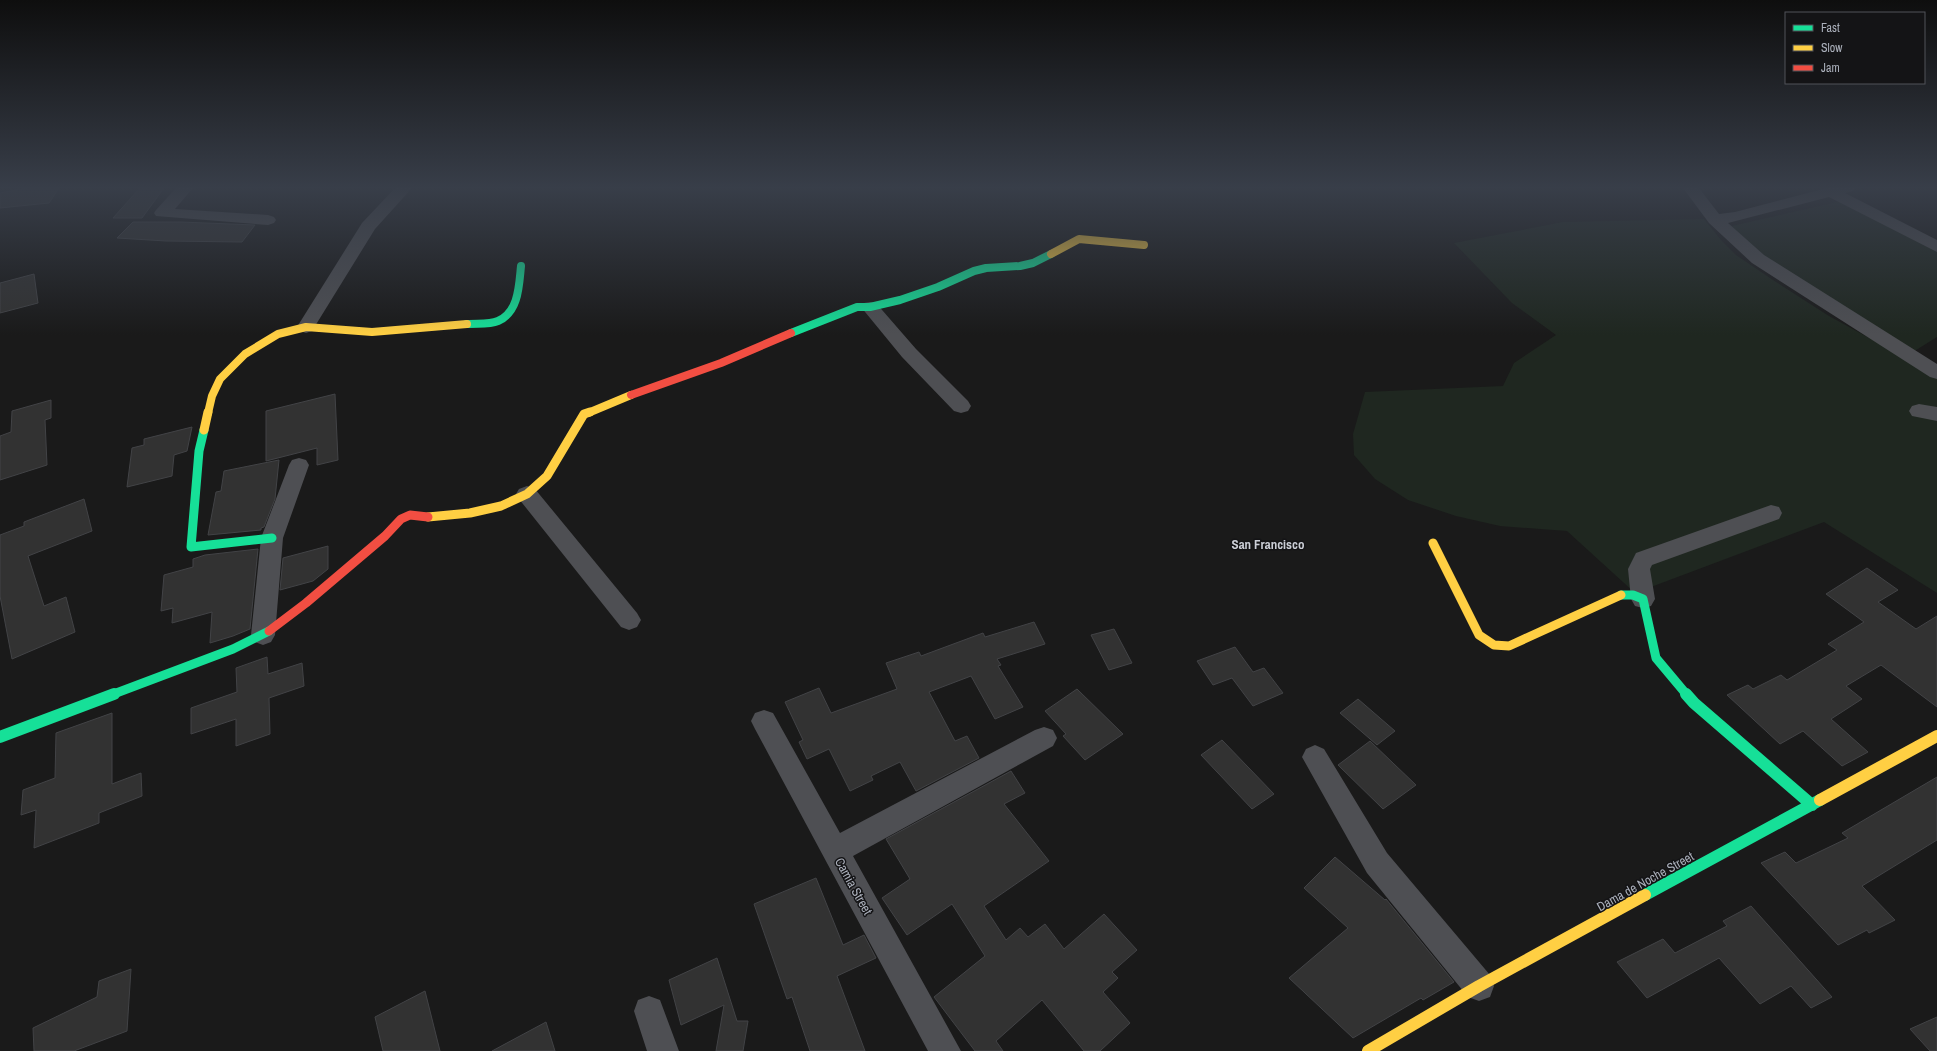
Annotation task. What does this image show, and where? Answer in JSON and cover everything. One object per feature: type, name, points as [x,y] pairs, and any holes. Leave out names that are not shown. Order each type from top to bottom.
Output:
[{"type":"street","points":[[306,327],[361,237]]},
{"type":"street","points":[[1734,237],[1758,259],[1937,373]]},
{"type":"street","points":[[1918,237],[1937,247]]},
{"type":"street","points":[[0,737],[233,649],[263,635],[312,598],[385,536],[400,519],[410,515],[433,517],[470,514],[501,506],[527,494],[547,476],[584,414],[614,400],[721,363],[818,321],[856,307],[870,307],[900,300],[932,289],[974,271],[1020,266],[1033,263],[1079,239],[1144,245]]},
{"type":"street","points":[[272,538],[191,547],[199,451],[212,396],[220,379],[245,354],[278,334],[306,327],[372,332],[498,321],[510,313],[516,300],[521,266]]},
{"type":"street","points":[[870,307],[909,353],[961,406]]},
{"type":"street","points":[[263,635],[272,538],[299,465]]},
{"type":"street","points":[[527,494],[629,620]]},
{"type":"street","points":[[1771,513],[1644,559],[1639,569],[1643,599],[1656,658],[1694,703],[1812,805]]},
{"type":"street","points":[[1433,543],[1479,635],[1494,645],[1509,646],[1623,594],[1633,595],[1643,599]]},
{"type":"street","name":"Camia Street","points":[[764,721],[945,1051]]},
{"type":"street","name":"Dama de Noche Street","points":[[1368,1051],[1479,986],[1937,736]]},
{"type":"street","points":[[835,851],[1044,738]]},
{"type":"street","points":[[1315,757],[1378,863],[1479,986]]},
{"type":"street","points":[[649,1011],[662,1051]]},
{"type":"shaded area","points":[[1485,237],[1719,237],[1736,255],[1829,316],[1937,375],[1937,593],[1824,522],[1635,593],[1567,531],[1500,526],[1456,516],[1408,500],[1375,479],[1354,455],[1353,434],[1365,392],[1503,386],[1514,363],[1556,335],[1512,303],[1454,243]]},
{"type":"shaded area","points":[[1733,237],[1912,237],[1937,250],[1937,337],[1913,352]]},
{"type":"building","points":[[246,237],[242,242],[166,241],[117,238]]},
{"type":"building","points":[[34,274],[38,303],[0,313],[0,283]]},
{"type":"building","points":[[335,394],[338,460],[317,465],[317,448],[266,461],[266,411]]},
{"type":"building","points":[[51,400],[51,418],[45,420],[47,465],[0,480],[0,436],[11,432],[12,411]]},
{"type":"building","points":[[192,427],[187,451],[174,455],[172,476],[127,487],[132,448],[144,445],[144,439]]},
{"type":"building","points":[[279,460],[275,499],[264,527],[261,528],[261,530],[208,535],[216,492],[221,491],[224,471]]},
{"type":"building","points":[[84,499],[92,531],[28,556],[44,606],[66,597],[75,632],[12,659],[0,596],[0,535],[24,526],[24,522]]},
{"type":"building","points":[[328,546],[328,569],[313,581],[280,590],[283,558]]},
{"type":"building","points":[[258,549],[250,629],[210,643],[212,612],[172,623],[173,608],[161,611],[164,575],[193,567],[193,559],[205,555]]},
{"type":"building","points":[[1867,568],[1898,590],[1878,602],[1916,629],[1937,616],[1937,707],[1881,665],[1846,686],[1862,699],[1831,719],[1868,752],[1842,766],[1803,731],[1780,744],[1727,695],[1748,685],[1753,689],[1781,675],[1787,680],[1837,650],[1828,644],[1864,622],[1826,594]]},
{"type":"building","points":[[1034,622],[1045,644],[997,659],[1001,665],[998,666],[1023,707],[995,719],[971,676],[929,692],[955,741],[967,736],[979,758],[916,791],[900,762],[871,776],[873,780],[850,791],[829,749],[807,759],[799,742],[803,740],[785,702],[819,688],[831,713],[897,689],[886,663],[919,652],[921,656],[983,633],[985,637]]},
{"type":"building","points":[[1114,629],[1132,663],[1109,670],[1091,635]]},
{"type":"building","points":[[1235,647],[1253,672],[1264,668],[1283,693],[1253,706],[1232,678],[1213,685],[1197,661]]},
{"type":"building","points":[[267,657],[268,674],[302,663],[304,686],[269,698],[270,734],[236,746],[236,719],[191,734],[191,708],[237,692],[236,668]]},
{"type":"building","points":[[1077,689],[1123,734],[1085,760],[1063,736],[1066,734],[1045,711]]},
{"type":"building","points":[[1358,699],[1395,731],[1377,745],[1340,713]]},
{"type":"building","points":[[112,713],[112,784],[141,773],[142,796],[99,813],[99,823],[34,848],[36,810],[21,815],[23,790],[55,778],[56,733]]},
{"type":"building","points":[[1222,740],[1274,794],[1252,809],[1201,755]]},
{"type":"building","points":[[1370,741],[1416,785],[1383,809],[1338,765]]},
{"type":"building","points":[[1011,771],[1025,793],[1004,804],[1049,861],[984,906],[1006,940],[1020,928],[1028,937],[1045,924],[1064,949],[1104,914],[1137,950],[1112,972],[1118,978],[1103,992],[1130,1023],[1100,1051],[1084,1051],[1042,1000],[996,1041],[1003,1051],[975,1051],[934,997],[985,956],[952,904],[907,935],[882,898],[910,879],[886,839]]},
{"type":"building","points":[[1937,777],[1937,840],[1862,886],[1895,920],[1869,933],[1867,930],[1838,945],[1761,863],[1785,852],[1796,863],[1848,838],[1842,833]]},
{"type":"building","points":[[1335,857],[1385,900],[1386,899],[1454,982],[1423,1000],[1421,998],[1353,1038],[1289,978],[1348,928],[1304,888]]},
{"type":"building","points":[[816,878],[843,945],[864,935],[876,958],[837,976],[865,1051],[810,1051],[792,997],[787,999],[754,904]]},
{"type":"building","points":[[1751,906],[1832,997],[1811,1008],[1791,986],[1760,1004],[1719,958],[1647,998],[1617,962],[1663,939],[1675,953],[1727,926],[1723,921]]},
{"type":"building","points":[[717,958],[737,1021],[748,1021],[743,1051],[716,1051],[724,1005],[681,1025],[669,980]]},
{"type":"building","points":[[131,969],[127,1031],[74,1051],[34,1051],[33,1028],[97,997],[99,981]]},
{"type":"building","points":[[425,991],[440,1051],[383,1051],[375,1017]]},
{"type":"building","points":[[1937,1017],[1937,1051],[1930,1051],[1910,1029]]},
{"type":"building","points":[[546,1022],[555,1051],[492,1051]]},
{"type":"traffic: fast","points":[[791,333],[857,307],[870,307],[900,300],[938,287],[974,271],[986,268],[1020,266],[1033,263],[1051,254]]},
{"type":"traffic: fast","points":[[467,324],[498,321],[510,312],[514,305],[518,290],[521,266]]},
{"type":"traffic: fast","points":[[204,430],[199,451],[191,547],[272,538]]},
{"type":"traffic: fast","points":[[1621,595],[1633,595],[1643,599],[1656,658],[1694,703],[1812,805]]},
{"type":"traffic: fast","points":[[0,737],[233,649],[269,631]]},
{"type":"traffic: fast","points":[[1645,895],[1820,800]]},
{"type":"traffic: slow","points":[[1051,254],[1079,239],[1144,245]]},
{"type":"traffic: slow","points":[[204,430],[212,396],[220,379],[245,354],[278,334],[306,327],[372,332],[467,324]]},
{"type":"traffic: slow","points":[[428,517],[470,513],[501,506],[527,494],[547,476],[584,414],[631,395]]},
{"type":"traffic: slow","points":[[1433,543],[1479,635],[1494,645],[1509,646],[1621,595]]},
{"type":"traffic: slow","points":[[1820,800],[1937,736]]},
{"type":"traffic: slow","points":[[1368,1051],[1479,986],[1645,895]]},
{"type":"traffic: jam","points":[[631,395],[721,363],[791,333]]},
{"type":"traffic: jam","points":[[269,631],[306,603],[385,536],[401,519],[410,515],[428,517]]},
{"type":"district","name":"San Francisco","points":[[1268,544]]}]
